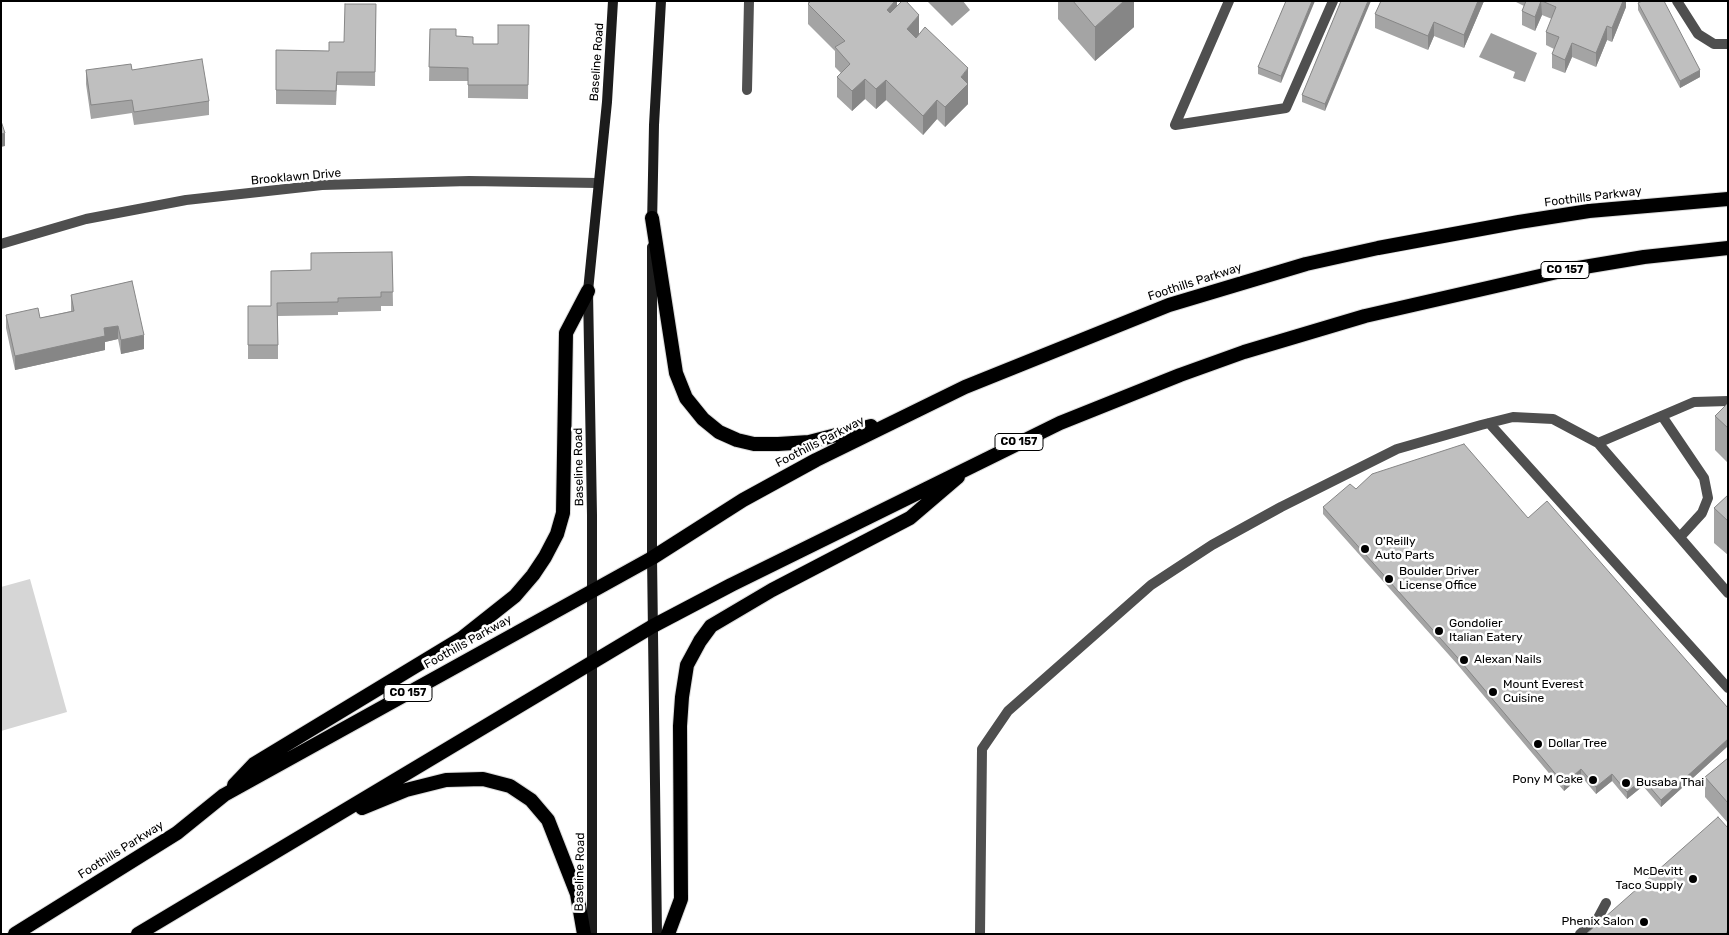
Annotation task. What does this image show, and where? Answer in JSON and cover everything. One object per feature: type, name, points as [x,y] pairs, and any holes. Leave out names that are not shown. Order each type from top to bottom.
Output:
[{"type":"highway","name":"Foothills Parkway","points":[[15,934],[177,833],[224,796],[652,558],[743,500],[816,460],[896,420],[1019,365],[1169,305],[1306,264],[1388,246],[1589,211],[1728,198]]},
{"type":"highway","points":[[652,218],[676,373],[686,398],[703,419],[719,432],[736,440],[754,444],[809,442],[896,420]]},
{"type":"highway","name":"CO 157","points":[[138,934],[653,626],[731,585],[1060,422],[1244,352],[1364,316],[1566,270],[1644,257],[1728,248]]},
{"type":"highway","points":[[224,796],[254,764],[462,638],[515,596],[533,575],[557,534],[563,513],[566,333],[588,291]]},
{"type":"highway","points":[[668,934],[680,899],[680,726],[682,696],[687,665],[700,641],[711,626],[772,590],[910,518],[976,463]]},
{"type":"highway","points":[[317,827],[406,790],[446,780],[483,779],[510,786],[531,800],[548,820],[577,894],[584,934]]},
{"type":"main road","name":"Baseline Road","points":[[592,934],[593,661],[588,291],[607,102],[613,1]]},
{"type":"main road","points":[[657,934],[652,558],[652,218],[654,125],[661,1]]},
{"type":"street","points":[[747,90],[749,1]]},
{"type":"street","points":[[1229,1],[1175,125],[1286,108],[1333,1]]},
{"type":"street","points":[[1678,2],[1698,34],[1714,44],[1728,44]]},
{"type":"street","name":"Brooklawn Drive","points":[[1,244],[86,219],[186,200],[322,185],[469,181],[598,183]]},
{"type":"street","points":[[1598,443],[1694,402],[1728,400]]},
{"type":"street","points":[[1662,416],[1704,478],[1708,498],[1702,513],[1680,538]]},
{"type":"street","points":[[980,934],[982,749],[1008,711],[1151,585],[1212,545],[1281,507],[1397,449],[1513,417],[1553,419],[1598,443],[1728,593]]},
{"type":"street","points":[[1489,423],[1728,688]]},
{"type":"street","points":[[1580,934],[1598,918],[1606,903]]},
{"type":"shaded area","points":[[927,1],[963,1],[970,10],[952,26]]},
{"type":"shaded area","points":[[1491,33],[1537,53],[1525,82],[1513,78],[1515,72],[1479,57]]},
{"type":"shaded area","points":[[30,579],[67,712],[1,731],[1,587]]},
{"type":"building","points":[[811,1],[895,1],[887,10],[890,13],[902,1],[906,1],[919,15],[907,29],[916,38],[925,27],[968,68],[961,77],[968,84],[945,107],[937,100],[923,116],[886,80],[876,89],[865,79],[852,91],[837,77],[850,64],[835,47],[845,41],[808,4]]},
{"type":"building","points":[[1073,1],[1124,1],[1095,27]]},
{"type":"building","points":[[1286,1],[1312,1],[1281,76],[1258,67]]},
{"type":"building","points":[[1341,1],[1368,1],[1325,104],[1302,95]]},
{"type":"building","points":[[1381,1],[1478,1],[1464,35],[1434,22],[1428,36],[1375,14]]},
{"type":"building","points":[[1526,1],[1541,1],[1535,17],[1522,11]]},
{"type":"building","points":[[1542,1],[1623,1],[1612,28],[1607,26],[1596,53],[1572,43],[1565,60],[1552,54],[1559,37],[1546,32],[1556,7]]},
{"type":"building","points":[[1642,1],[1664,1],[1700,70],[1680,81],[1638,3]]},
{"type":"building","points":[[345,4],[376,4],[375,72],[337,72],[336,91],[276,90],[276,50],[329,51],[329,42],[344,42]]},
{"type":"building","points":[[498,25],[529,25],[528,85],[468,85],[468,68],[429,67],[430,29],[456,29],[456,36],[473,37],[473,44],[498,44]]},
{"type":"building","points":[[202,59],[209,101],[134,112],[132,100],[91,105],[86,70],[131,64],[132,70]]},
{"type":"building","points":[[1,121],[5,133],[1,134]]},
{"type":"building","points":[[392,252],[393,292],[381,292],[381,297],[338,298],[338,302],[277,303],[278,345],[248,345],[248,306],[271,306],[271,271],[311,270],[311,253]]},
{"type":"building","points":[[132,281],[144,335],[121,340],[118,326],[104,328],[105,336],[15,356],[6,315],[38,308],[40,318],[74,311],[71,295]]},
{"type":"building","points":[[1728,403],[1728,428],[1715,416]]},
{"type":"building","points":[[1464,444],[1528,518],[1547,501],[1728,708],[1728,739],[1661,800],[1643,779],[1627,792],[1612,774],[1596,787],[1581,769],[1564,784],[1457,657],[1323,507],[1350,484],[1356,489],[1372,474]]},
{"type":"building","points":[[1728,495],[1728,521],[1714,508]]},
{"type":"building","points":[[1728,758],[1728,803],[1705,777]]},
{"type":"building","points":[[1718,817],[1728,828],[1728,930],[1726,934],[1586,934]]},
{"type":"place","name":"O'Reilly Auto Parts","points":[[1365,549]]},
{"type":"place","name":"Boulder Driver License Office","points":[[1389,579]]},
{"type":"place","name":"Gondolier Italian Eatery","points":[[1439,631]]},
{"type":"place","name":"Alexan Nails","points":[[1464,660]]},
{"type":"place","name":"Mount Everest Cuisine","points":[[1493,692]]},
{"type":"place","name":"Dollar Tree","points":[[1538,744]]},
{"type":"place","name":"Pony M Cake","points":[[1593,780]]},
{"type":"place","name":"Busaba Thai","points":[[1626,783]]},
{"type":"place","name":"McDevitt Taco Supply","points":[[1693,879]]},
{"type":"place","name":"Phenix Salon","points":[[1644,922]]}]
